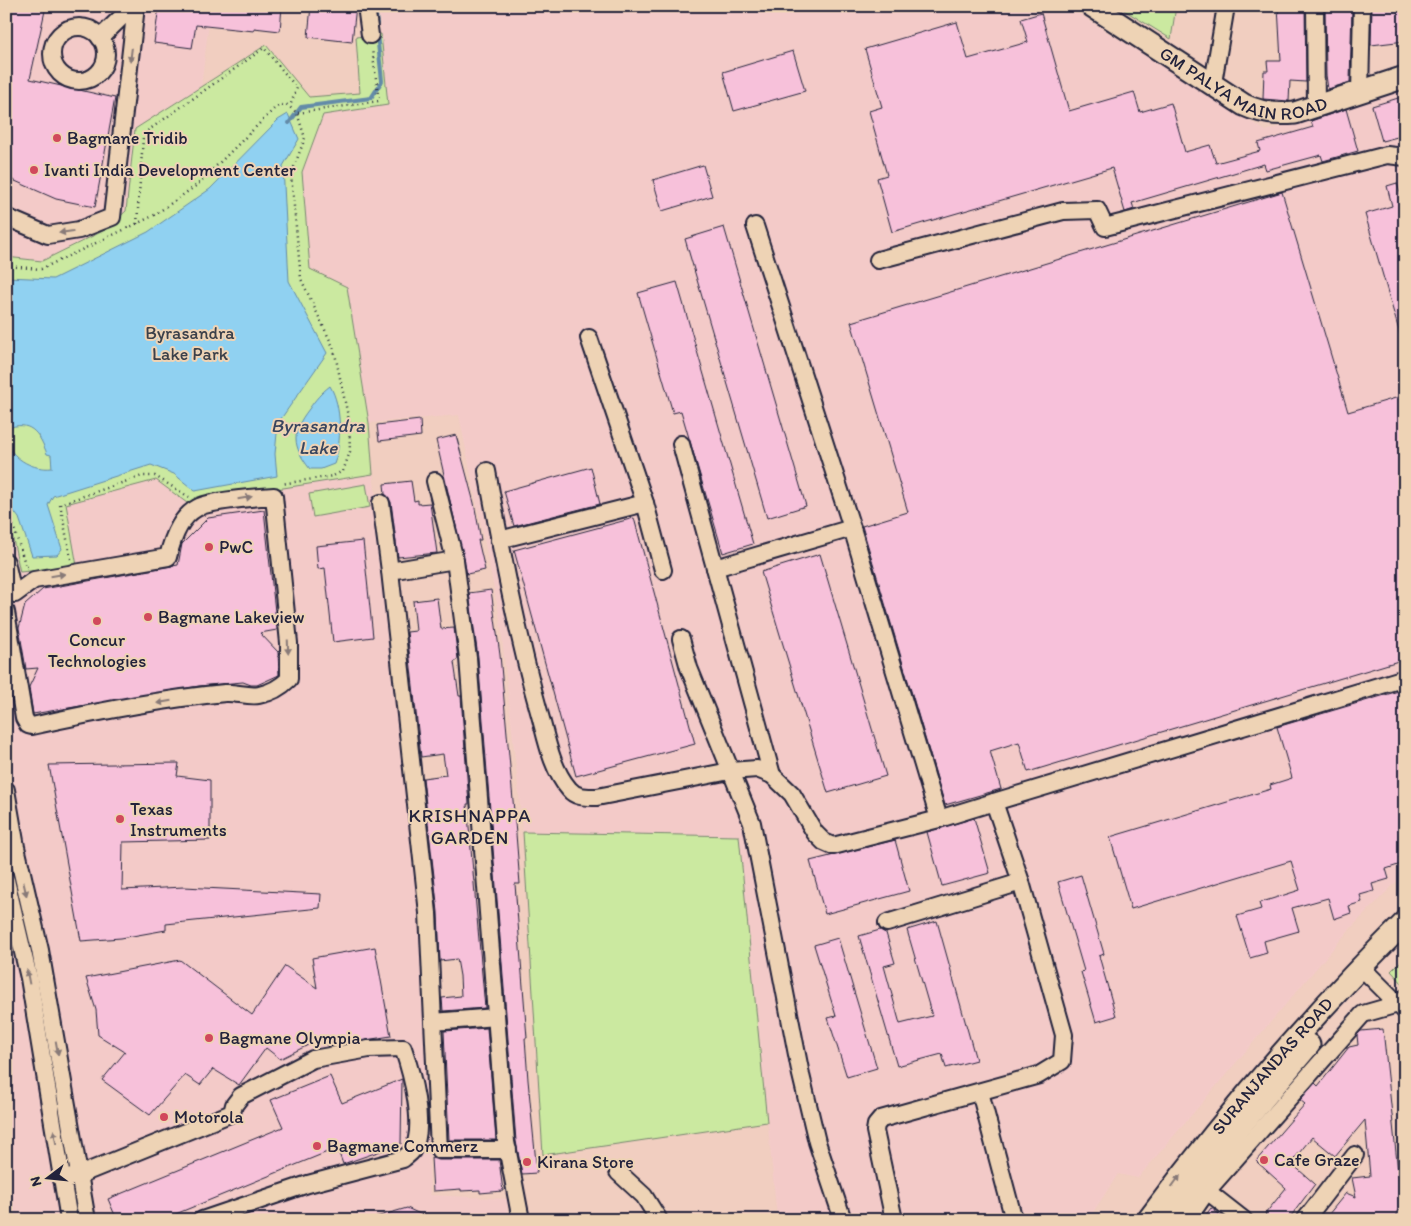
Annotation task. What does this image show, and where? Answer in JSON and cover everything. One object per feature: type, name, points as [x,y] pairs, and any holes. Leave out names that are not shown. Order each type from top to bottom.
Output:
[{"type":"main road","name":"GM PALYA MAIN ROAD","points":[[1092,6],[1213,83],[1244,105],[1260,112],[1277,114],[1295,113],[1405,77]]},
{"type":"main road","name":"SURANJANDAS ROAD","points":[[1148,1220],[1198,1151],[1288,1046],[1405,922]]},
{"type":"main road","name":"SURANJANDAS ROAD","points":[[1168,1220],[1210,1162],[1369,975],[1405,940]]},
{"type":"street","points":[[100,38],[134,6]]},
{"type":"street","points":[[6,217],[48,234],[79,230],[112,217],[134,6]]},
{"type":"street","points":[[366,6],[370,36]]},
{"type":"street","points":[[1213,83],[1226,6]]},
{"type":"street","points":[[1315,6],[1316,106]]},
{"type":"street","points":[[1360,92],[1362,6]]},
{"type":"street","points":[[878,260],[1063,211],[1097,210],[1105,227],[1388,155],[1405,157]]},
{"type":"street","points":[[755,226],[852,528],[939,819]]},
{"type":"street","points":[[589,338],[645,503],[662,570]]},
{"type":"street","points":[[681,444],[772,775]]},
{"type":"street","points":[[487,471],[499,540],[536,704],[548,746],[563,782],[575,795],[597,797],[730,771],[757,769],[772,775],[792,794],[815,832],[824,842],[833,846],[939,819],[1405,678]]},
{"type":"street","points":[[435,481],[455,560],[476,730],[496,1018],[508,1150],[521,1220]]},
{"type":"street","points":[[6,562],[9,594],[34,580],[168,557],[178,529],[197,507],[255,497],[274,496],[288,643],[289,679],[272,691],[257,696],[238,692],[218,694],[74,717],[32,726],[28,725],[24,718],[6,612]]},
{"type":"street","points":[[380,503],[390,571],[428,913],[439,1150],[508,1150]]},
{"type":"street","points":[[499,540],[645,503]]},
{"type":"street","points":[[715,568],[852,528]]},
{"type":"street","points":[[390,571],[455,560]]},
{"type":"street","points":[[680,639],[689,668],[752,823],[801,1075],[817,1142],[843,1220]]},
{"type":"street","points":[[6,790],[16,847],[40,950],[87,1220]]},
{"type":"street","points":[[894,1220],[875,1131],[876,1125],[881,1119],[1039,1075],[1062,1061],[1064,1035],[1021,882],[994,802]]},
{"type":"street","points":[[6,880],[29,978],[69,1220]]},
{"type":"street","points":[[887,923],[1021,882]]},
{"type":"street","points":[[1369,975],[1403,1004]]},
{"type":"street","points":[[1187,1220],[1207,1191],[1363,1014],[1403,1004]]},
{"type":"street","points":[[433,1022],[496,1018]]},
{"type":"street","points":[[62,1180],[232,1114],[234,1105],[242,1096],[313,1059],[369,1049],[403,1048],[412,1075],[418,1130],[412,1151],[403,1159],[308,1184],[202,1220]]},
{"type":"street","points":[[980,1092],[1014,1220]]},
{"type":"street","points":[[1305,1220],[1355,1155]]},
{"type":"street","points":[[618,1172],[644,1196],[659,1220]]},
{"type":"street","points":[[1207,1191],[1244,1220]]},
{"type":"path","points":[[297,113],[379,101],[370,36]]},
{"type":"path","points":[[137,224],[143,138],[146,132],[264,48],[297,88],[290,106]]},
{"type":"path","points":[[6,266],[41,269],[153,216],[197,185],[276,107],[286,104],[290,106],[297,113],[305,138],[291,175],[302,279],[334,349],[349,422],[350,452],[343,471],[333,476],[276,485]]},
{"type":"path","points":[[63,561],[72,559],[60,504],[142,476],[152,476],[190,498]]},
{"type":"path","points":[[6,512],[12,522],[26,567],[35,566]]},
{"type":"shaded area","points":[[6,6],[211,6],[201,87],[135,129],[126,211],[105,230],[42,261],[6,257]]},
{"type":"shaded area","points":[[378,6],[1066,6],[1266,131],[1405,90],[1405,873],[1348,931],[1138,1178],[1118,1174],[1088,1220],[820,1220],[819,1211],[777,1217],[739,836],[523,832],[500,619],[459,415],[369,423],[347,288],[310,269],[302,172],[323,115],[388,105]]},
{"type":"shaded area","points":[[373,474],[395,645],[419,905],[430,1195],[508,1199],[507,1220],[6,1220],[6,522],[11,530],[20,571],[77,566],[65,504],[156,480],[188,503]]},
{"type":"green space","points":[[1176,6],[1171,39],[1119,7]]},
{"type":"green space","name":"Byrasandra Lake","points":[[381,34],[388,105],[323,115],[302,172],[310,269],[347,287],[369,423],[373,474],[187,503],[156,480],[66,504],[77,566],[20,572],[11,530],[6,522],[6,257],[42,261],[105,230],[126,211],[135,129],[266,45],[309,97],[360,93],[356,37]]},
{"type":"green space","points":[[366,484],[370,507],[313,517],[309,494]]},
{"type":"green space","points":[[523,832],[739,836],[767,1122],[543,1155]]},
{"type":"green space","points":[[1405,957],[1405,983],[1403,984],[1391,971]]},
{"type":"green space","points":[[6,1005],[11,1029],[6,1046]]},
{"type":"water","name":"Byrasandra Lake","points":[[288,114],[299,139],[283,166],[289,281],[327,353],[278,423],[275,454],[277,476],[195,491],[174,474],[151,465],[53,496],[48,505],[62,549],[57,555],[32,556],[19,518],[6,501],[6,443],[14,454],[25,463],[38,467],[52,468],[51,455],[47,454],[38,436],[30,428],[24,426],[11,427],[6,436],[6,277],[53,279],[148,232],[210,189],[278,120]]},
{"type":"water","name":"Byrasandra Lake","points":[[330,386],[339,414],[340,425],[337,455],[334,464],[321,469],[310,469],[297,446],[297,432],[303,417],[321,394]]},
{"type":"building","name":"Bagmane Tridib","points":[[6,6],[46,6],[30,79],[115,98],[95,207],[56,199],[6,177]]},
{"type":"building","points":[[159,6],[282,6],[280,31],[254,28],[254,31],[196,25],[192,48],[154,43]]},
{"type":"building","points":[[311,6],[356,6],[352,42],[308,37]]},
{"type":"building","points":[[1278,6],[1305,6],[1306,82],[1290,81],[1289,101],[1263,99],[1264,71],[1268,71],[1267,61],[1281,61]]},
{"type":"building","points":[[1325,6],[1352,6],[1350,82],[1328,89],[1326,75]]},
{"type":"building","points":[[1372,6],[1405,6],[1405,41],[1371,45]]},
{"type":"building","points":[[1041,13],[1069,111],[1134,92],[1140,112],[1171,103],[1185,152],[1210,145],[1216,163],[1260,151],[1258,143],[1313,127],[1311,121],[1346,109],[1358,151],[1323,161],[1321,155],[1266,170],[1264,164],[1132,203],[1134,209],[1125,212],[1112,168],[892,232],[877,178],[887,175],[869,111],[882,107],[865,49],[957,22],[968,59],[1028,42],[1021,19]]},
{"type":"building","points":[[793,51],[805,91],[734,111],[723,72]]},
{"type":"building","points":[[1405,96],[1405,135],[1382,141],[1372,106]]},
{"type":"building","points":[[703,165],[712,196],[662,211],[653,180]]},
{"type":"building","points":[[1397,183],[1403,203],[1405,202],[1405,340],[1402,341],[1365,214],[1392,206],[1387,186]]},
{"type":"building","points":[[1282,192],[1348,412],[1399,397],[1405,417],[1405,659],[1028,772],[1019,742],[990,751],[1001,789],[945,805],[862,526],[908,512],[851,322]]},
{"type":"building","points":[[724,227],[806,506],[767,518],[685,239]]},
{"type":"building","points":[[677,282],[753,544],[723,553],[681,411],[673,413],[638,293]]},
{"type":"building","points":[[420,420],[421,436],[379,441],[377,425]]},
{"type":"building","points":[[456,435],[474,503],[481,540],[478,540],[485,570],[467,574],[436,440]]},
{"type":"building","points":[[591,467],[600,504],[514,526],[504,491]]},
{"type":"building","points":[[411,481],[414,501],[418,500],[418,504],[430,503],[437,553],[398,557],[391,502],[385,494],[384,484]]},
{"type":"building","name":"Bagmane Lakeview","points":[[264,510],[277,630],[260,633],[278,652],[279,675],[257,685],[243,682],[199,686],[33,714],[29,687],[38,668],[26,669],[19,628],[25,605],[43,589],[178,565],[182,544],[208,518]]},
{"type":"building","points":[[634,518],[695,744],[576,776],[514,550]]},
{"type":"building","points":[[363,541],[373,637],[333,642],[325,568],[318,569],[316,546]]},
{"type":"building","points":[[820,554],[886,776],[828,793],[761,572]]},
{"type":"building","points":[[491,590],[500,655],[520,884],[515,884],[527,1038],[525,1038],[528,1080],[537,1173],[522,1174],[516,1141],[478,657],[469,593]]},
{"type":"building","points":[[437,598],[441,629],[454,628],[458,659],[454,662],[459,696],[461,696],[469,804],[467,804],[485,1008],[443,1011],[442,998],[461,996],[460,976],[457,959],[440,961],[438,912],[423,778],[446,775],[443,754],[421,757],[407,632],[416,631],[413,601]]},
{"type":"building","points":[[1402,690],[1405,700],[1405,855],[1399,857],[1401,864],[1386,869],[1389,879],[1372,884],[1374,891],[1360,895],[1362,902],[1349,906],[1351,913],[1334,919],[1328,898],[1292,908],[1299,931],[1264,941],[1267,953],[1250,958],[1237,916],[1261,909],[1259,903],[1300,890],[1291,861],[1131,909],[1110,837],[1271,789],[1270,785],[1292,778],[1277,727]]},
{"type":"building","points":[[179,763],[177,776],[210,780],[210,840],[123,842],[122,890],[184,887],[321,894],[320,908],[166,924],[166,930],[121,938],[81,941],[49,765]]},
{"type":"building","points":[[974,818],[990,873],[942,886],[927,832]]},
{"type":"building","points":[[895,840],[909,891],[825,914],[810,861]]},
{"type":"building","points":[[1081,875],[1104,954],[1099,956],[1116,1016],[1096,1022],[1081,972],[1084,971],[1058,882]]},
{"type":"building","points":[[937,921],[976,1060],[946,1068],[942,1054],[897,1066],[859,936],[880,930],[886,933],[895,963],[884,966],[900,1024],[932,1016],[907,930]]},
{"type":"building","points":[[838,938],[877,1068],[847,1077],[828,1018],[836,1016],[814,945]]},
{"type":"building","name":"Bagmane Olympia","points":[[375,947],[391,1036],[328,1046],[326,1036],[280,1059],[266,1048],[239,1085],[213,1069],[200,1085],[185,1075],[150,1115],[102,1080],[125,1052],[98,1035],[96,1010],[86,978],[180,960],[252,1015],[285,966],[317,988],[312,958]]},
{"type":"building","points":[[487,1028],[496,1140],[449,1140],[444,1031]]},
{"type":"building","points":[[1383,1029],[1402,1210],[1397,1211],[1397,1220],[1324,1220],[1346,1193],[1356,1197],[1352,1178],[1370,1176],[1365,1120],[1335,1156],[1312,1137],[1291,1163],[1315,1184],[1288,1220],[1271,1220],[1265,1214],[1286,1188],[1256,1161],[1305,1104],[1300,1100],[1315,1083],[1318,1086],[1349,1047],[1358,1045],[1357,1035],[1361,1031]]},
{"type":"building","name":"Bagmane Commerz","points":[[330,1076],[342,1103],[402,1079],[401,1144],[343,1164],[337,1148],[161,1220],[117,1220],[108,1199],[283,1127],[271,1100]]},
{"type":"building","points":[[431,1158],[439,1160],[499,1160],[503,1191],[480,1193],[480,1190],[461,1191],[461,1189],[433,1191]]},
{"type":"building","points":[[407,1208],[433,1220],[377,1220],[376,1217]]},
{"type":"building","points":[[1211,1208],[1227,1220],[1202,1220]]},
{"type":"waterway","points":[[375,6],[377,24]]},
{"type":"waterway","points":[[289,123],[301,107],[371,98],[382,81],[377,34]]},
{"type":"place","name":"Bagmane Tridib","points":[[57,138]]},
{"type":"place","name":"Ivanti India Development Center","points":[[34,170]]},
{"type":"place","name":"PwC","points":[[209,547]]},
{"type":"place","name":"Bagmane Lakeview","points":[[148,617]]},
{"type":"place","name":"Concur Technologies","points":[[97,621]]},
{"type":"place","name":"Texas Instruments","points":[[120,819]]},
{"type":"place","name":"Bagmane Olympia","points":[[209,1038]]},
{"type":"place","name":"Motorola","points":[[164,1117]]},
{"type":"place","name":"Bagmane Commerz","points":[[317,1146]]},
{"type":"place","name":"Cafe Graze","points":[[1264,1160]]},
{"type":"place","name":"Kirana Store","points":[[527,1162]]},
{"type":"district","name":"KRISHNAPPA GARDEN","points":[[470,826]]},
{"type":"park label","name":"Byrasandra Lake Park","points":[[190,343]]}]
